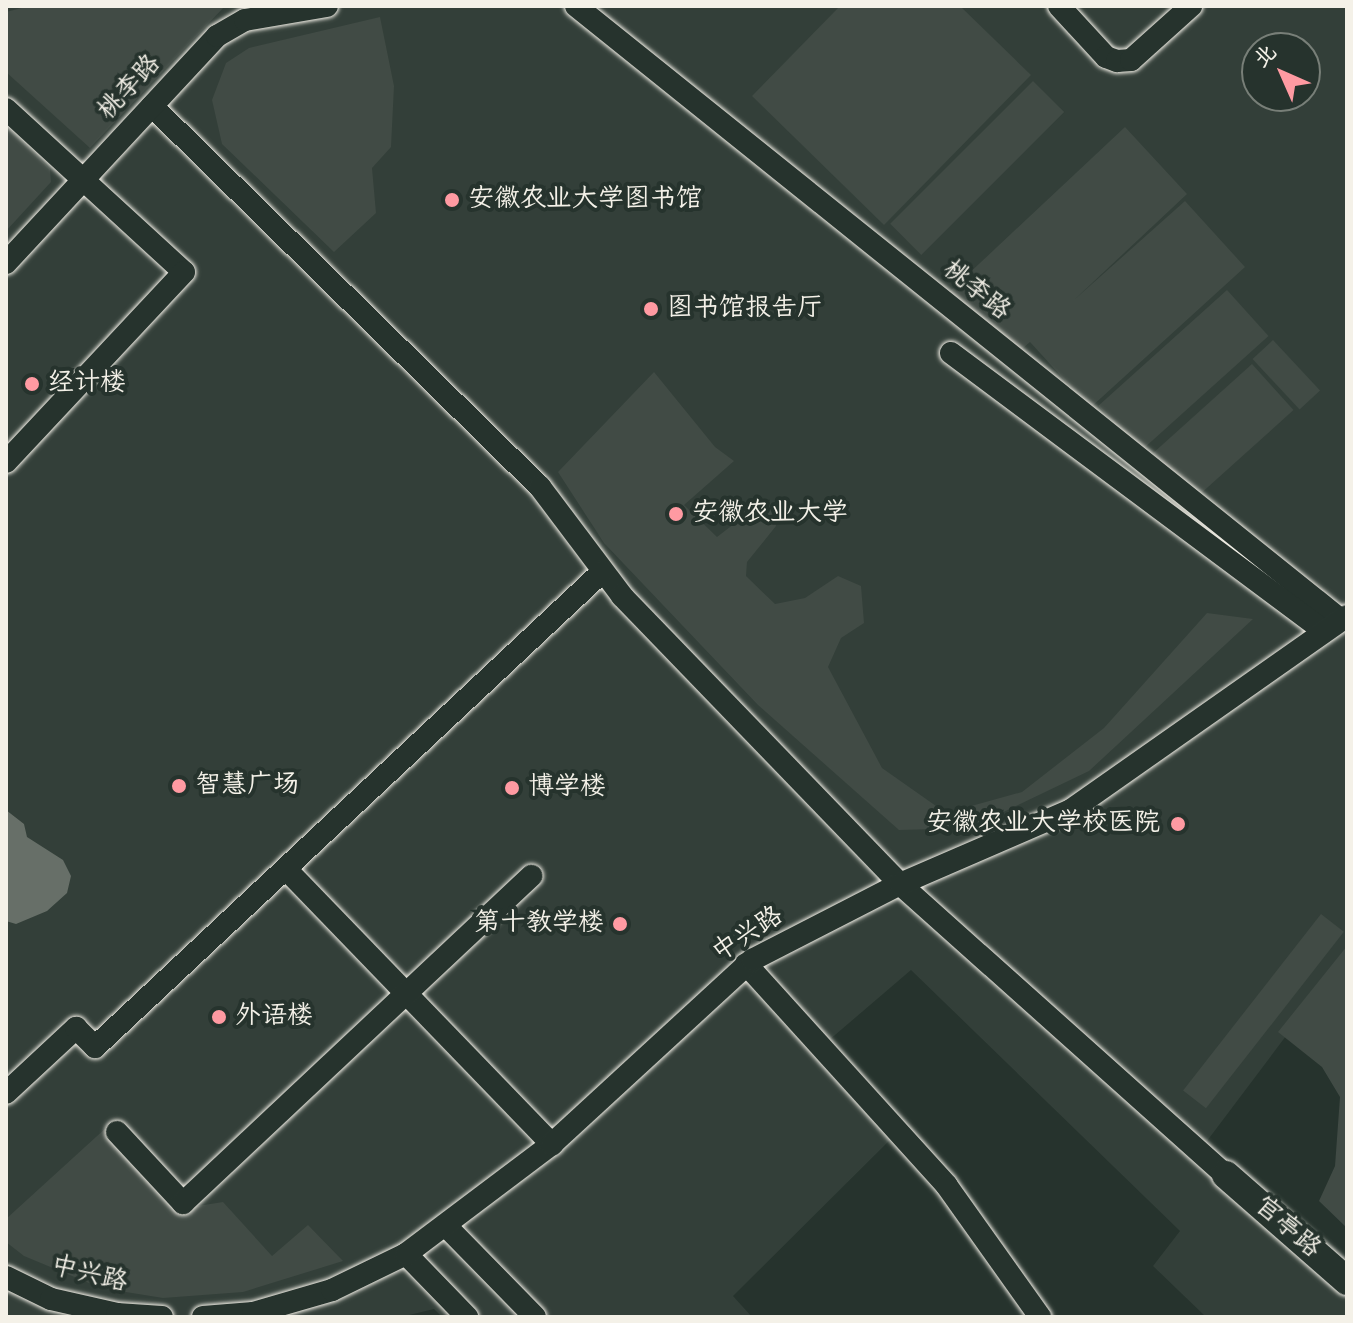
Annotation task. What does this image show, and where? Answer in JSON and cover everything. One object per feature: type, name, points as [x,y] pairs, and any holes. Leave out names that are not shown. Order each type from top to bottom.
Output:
[{"type":"street","name":"桃李路","points":[[6,263],[152,106],[234,24],[327,6]]},
{"type":"street","name":"桃李路","points":[[576,6],[1338,622]]},
{"type":"street","points":[[1059,6],[1106,57],[1117,61],[1131,60],[1191,6]]},
{"type":"street","points":[[152,106],[540,487],[602,572],[900,884],[1226,1175]]},
{"type":"street","points":[[6,109],[184,272],[6,462]]},
{"type":"street","points":[[951,353],[1338,622]]},
{"type":"street","points":[[6,1093],[76,1028],[95,1047],[602,572]]},
{"type":"street","name":"中兴路","points":[[203,1317],[253,1313],[332,1290],[406,1254],[552,1144],[746,964],[900,884],[1071,810],[1338,622]]},
{"type":"street","points":[[286,869],[552,1144]]},
{"type":"street","points":[[117,1132],[183,1203],[531,876]]},
{"type":"street","points":[[746,964],[947,1186],[1040,1317]]},
{"type":"street","name":"官亭路","points":[[1226,1175],[1347,1281]]},
{"type":"street","points":[[446,1226],[535,1317]]},
{"type":"street","points":[[406,1254],[467,1317]]},
{"type":"street","name":"中兴路","points":[[11,1287],[117,1314],[162,1317]]},
{"type":"shaded area","name":"安徽农业大学","points":[[6,6],[1347,6],[1347,955],[1207,1141],[1347,1281],[1347,1317],[1206,1317],[1153,1266],[1180,1231],[911,970],[821,1047],[898,1132],[733,1296],[752,1317],[442,1317],[434,1309],[401,1317],[6,1317]]},
{"type":"shaded area","points":[[29,6],[225,6],[90,148],[6,72],[6,12]]},
{"type":"shaded area","points":[[840,6],[960,6],[1031,75],[884,225],[752,96]]},
{"type":"shaded area","points":[[380,17],[394,86],[391,147],[372,168],[376,213],[334,252],[222,144],[212,100],[226,63],[249,48]]},
{"type":"shaded area","points":[[1033,81],[1064,112],[921,255],[890,224]]},
{"type":"shaded area","points":[[6,125],[50,169],[51,182],[6,231]]},
{"type":"shaded area","points":[[1125,127],[1187,194],[1074,300],[1185,201],[1245,267],[1090,408],[1030,342],[1010,359],[948,293]]},
{"type":"shaded area","points":[[1227,290],[1268,336],[1140,452],[1098,406]]},
{"type":"shaded area","points":[[1273,340],[1320,390],[1300,410],[1253,359]]},
{"type":"shaded area","points":[[1252,364],[1293,410],[1195,499],[1153,453]]},
{"type":"shaded area","points":[[654,372],[715,447],[734,461],[684,505],[717,537],[761,503],[774,504],[776,526],[747,562],[746,576],[775,604],[805,598],[838,576],[861,586],[864,623],[841,638],[828,667],[882,768],[946,813],[1022,792],[1104,728],[1207,613],[1253,619],[1089,771],[970,828],[899,830],[758,705],[604,543],[558,472]]},
{"type":"shaded area","points":[[6,810],[24,824],[27,837],[63,860],[71,876],[67,893],[47,911],[16,924],[6,921]]},
{"type":"shaded area","points":[[1321,914],[1344,932],[1206,1108],[1183,1091]]},
{"type":"shaded area","points":[[1347,946],[1347,1228],[1319,1201],[1335,1166],[1340,1097],[1322,1067],[1278,1032]]},
{"type":"shaded area","points":[[108,1126],[185,1208],[223,1202],[272,1256],[308,1225],[343,1261],[243,1292],[163,1298],[101,1288],[24,1256],[6,1242],[6,1219]]},
{"type":"place","name":"安徽农业大学图书馆","points":[[452,200]]},
{"type":"place","name":"图书馆报告厅","points":[[651,309]]},
{"type":"place","name":"经计楼","points":[[32,384]]},
{"type":"place","name":"安徽农业大学","points":[[676,514]]},
{"type":"place","name":"智慧广场","points":[[179,786]]},
{"type":"place","name":"博学楼","points":[[512,788]]},
{"type":"place","name":"安徽农业大学校医院","points":[[1178,824]]},
{"type":"place","name":"第十教学楼","points":[[620,924]]},
{"type":"place","name":"外语楼","points":[[219,1017]]}]
